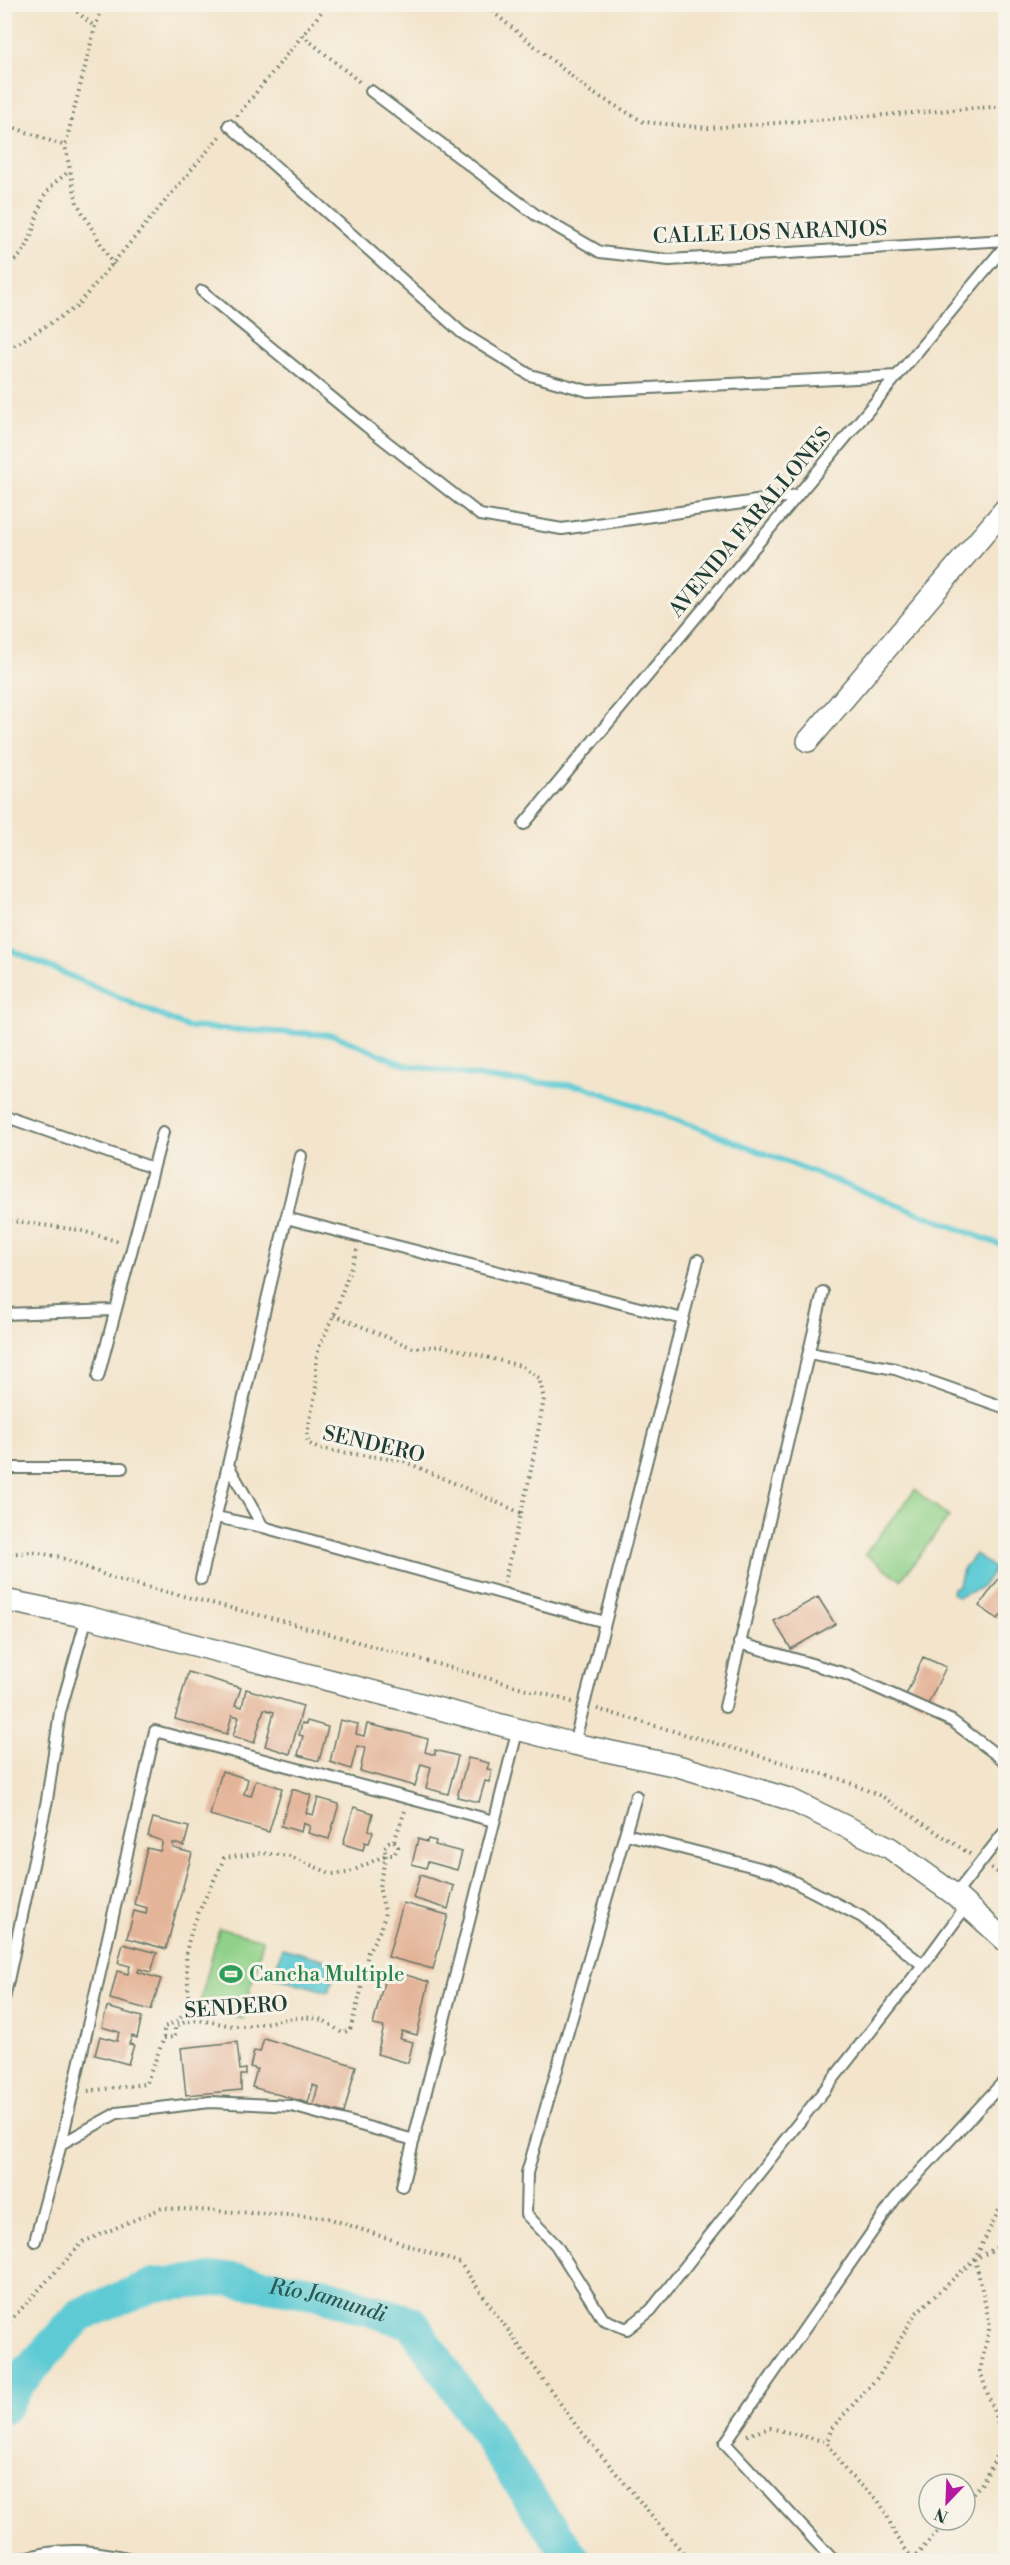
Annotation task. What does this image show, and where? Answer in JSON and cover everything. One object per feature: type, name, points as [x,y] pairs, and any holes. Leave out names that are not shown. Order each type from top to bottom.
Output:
[{"type":"street","points":[[808,741],[1005,508]]},
{"type":"street","points":[[4,1600],[87,1617],[574,1744],[678,1766],[789,1799],[890,1848],[961,1900],[1005,1941]]},
{"type":"lane","name":"CALLE LOS NARANJOS","points":[[371,91],[536,215],[600,252],[669,260],[1005,240]]},
{"type":"lane","points":[[229,125],[462,333],[530,375],[588,392],[897,376]]},
{"type":"lane","name":"AVENIDA FARALLONES","points":[[524,824],[1005,245]]},
{"type":"lane","points":[[202,291],[356,418],[480,515],[562,529],[798,495]]},
{"type":"lane","points":[[4,1116],[153,1168]]},
{"type":"lane","points":[[98,1377],[163,1132]]},
{"type":"lane","points":[[201,1579],[301,1156]]},
{"type":"lane","points":[[286,1218],[683,1319]]},
{"type":"lane","points":[[574,1744],[698,1260]]},
{"type":"lane","points":[[725,1707],[823,1292]]},
{"type":"lane","points":[[4,1314],[114,1310]]},
{"type":"lane","points":[[809,1353],[895,1369],[1005,1408]]},
{"type":"lane","points":[[228,1465],[263,1527]]},
{"type":"lane","points":[[4,1468],[122,1468]]},
{"type":"lane","points":[[216,1517],[263,1527],[605,1622]]},
{"type":"lane","points":[[4,1999],[47,1800],[60,1712],[87,1617]]},
{"type":"lane","points":[[739,1643],[846,1674],[952,1721],[1005,1762]]},
{"type":"lane","points":[[402,2186],[518,1728]]},
{"type":"lane","points":[[35,2241],[61,2144],[155,1731],[494,1821]]},
{"type":"lane","points":[[636,1796],[527,2173],[526,2214],[556,2245],[603,2319],[627,2329],[651,2310],[923,1965],[981,1861],[1005,1830]]},
{"type":"lane","points":[[626,1834],[775,1872],[861,1917],[923,1965]]},
{"type":"lane","points":[[833,2560],[725,2443],[895,2199],[1005,2081]]},
{"type":"lane","points":[[61,2144],[117,2113],[210,2102],[292,2106],[414,2139]]},
{"type":"lane","points":[[18,2560],[44,2552],[91,2550],[138,2560]]},
{"type":"path","points":[[68,4],[95,27]]},
{"type":"path","points":[[104,4],[95,27],[65,146],[68,172],[76,203],[113,265]]},
{"type":"path","points":[[4,352],[76,307],[328,4]]},
{"type":"path","points":[[483,4],[591,92],[644,122],[708,128],[1005,106]]},
{"type":"path","points":[[302,35],[371,91]]},
{"type":"path","points":[[4,124],[65,146]]},
{"type":"path","points":[[4,266],[15,263],[28,245],[44,196],[54,183],[68,172]]},
{"type":"path","points":[[4,1220],[79,1230],[133,1246]]},
{"type":"path","name":"SENDERO","points":[[362,1237],[334,1315],[319,1347],[316,1361],[316,1390],[307,1434],[308,1443],[319,1449],[404,1461],[521,1513]]},
{"type":"path","points":[[334,1315],[413,1348],[443,1346],[521,1366],[539,1378],[544,1399],[521,1513],[501,1594]]},
{"type":"path","points":[[4,1554],[33,1552],[60,1557],[115,1579],[279,1620],[843,1780],[883,1797],[1005,1878]]},
{"type":"path","name":"SENDERO","points":[[394,1841],[410,1799]]},
{"type":"path","name":"SENDERO","points":[[164,2038],[176,2037],[175,2027],[181,2023],[201,2020],[234,2026],[313,2018],[322,2019],[342,2033],[350,2030],[361,1992],[368,1952],[382,1927],[385,1912],[379,1887],[386,1854],[384,1847],[394,1841]]},
{"type":"path","name":"SENDERO","points":[[73,2092],[146,2084],[164,2038],[164,2027],[174,2025],[187,2006],[186,1952],[190,1934],[224,1858],[262,1853],[289,1856],[332,1874],[348,1873],[386,1854],[394,1855],[398,1847],[394,1841]]},
{"type":"path","points":[[977,2489],[999,2448],[999,2427],[980,2371],[990,2325],[975,2259],[1005,2196]]},
{"type":"path","points":[[4,2322],[9,2322],[83,2242],[162,2208],[325,2217],[460,2263],[575,2424],[688,2560]]},
{"type":"path","points":[[827,2442],[831,2429],[879,2376],[915,2314],[975,2259],[1005,2243]]},
{"type":"path","points":[[725,2443],[770,2428],[827,2442],[847,2473],[882,2506],[896,2537],[912,2560],[937,2532]]},
{"type":"green space","points":[[915,1490],[949,1517],[901,1580],[865,1554]]},
{"type":"green space","name":"Cancha Multiple","points":[[219,1928],[263,1940],[243,2019],[199,2007]]},
{"type":"water","points":[[975,1554],[995,1569],[981,1588],[958,1597],[952,1593],[953,1588],[959,1585],[963,1569]]},
{"type":"water","points":[[282,1948],[337,1963],[329,1992],[274,1977]]},
{"type":"building","points":[[1005,1570],[1005,1611],[998,1619],[979,1606]]},
{"type":"building","points":[[818,1597],[835,1624],[791,1649],[774,1621]]},
{"type":"building","points":[[923,1657],[946,1667],[927,1706],[906,1695]]},
{"type":"building","points":[[188,1672],[241,1688],[235,1705],[242,1707],[246,1689],[303,1706],[290,1754],[265,1746],[274,1712],[264,1709],[254,1743],[233,1736],[239,1717],[232,1715],[227,1734],[175,1719]]},
{"type":"building","points":[[340,1720],[358,1724],[356,1734],[364,1736],[367,1724],[428,1739],[425,1752],[435,1755],[435,1750],[458,1756],[448,1794],[426,1788],[431,1767],[421,1764],[415,1786],[360,1771],[365,1748],[357,1746],[351,1769],[330,1762]]},
{"type":"building","points":[[307,1721],[328,1727],[319,1761],[298,1755],[303,1736],[299,1735],[302,1723],[306,1724]]},
{"type":"building","points":[[468,1758],[489,1763],[487,1769],[492,1770],[489,1782],[485,1781],[479,1802],[457,1797]]},
{"type":"building","points":[[222,1771],[248,1779],[244,1794],[251,1796],[256,1780],[282,1788],[269,1832],[210,1815]]},
{"type":"building","points":[[292,1789],[311,1795],[306,1813],[313,1815],[318,1798],[339,1804],[329,1839],[308,1833],[310,1826],[303,1823],[301,1832],[281,1826]]},
{"type":"building","points":[[354,1807],[373,1813],[369,1830],[373,1832],[369,1843],[365,1842],[363,1850],[343,1844]]},
{"type":"building","points":[[153,1818],[189,1827],[184,1846],[173,1843],[173,1848],[192,1853],[166,1949],[127,1938],[134,1911],[146,1914],[147,1908],[134,1904],[147,1848],[160,1851],[162,1845],[162,1841],[148,1836]]},
{"type":"building","points":[[418,1839],[427,1842],[428,1839],[436,1841],[435,1845],[462,1852],[457,1870],[428,1862],[426,1868],[412,1864]]},
{"type":"building","points":[[420,1875],[454,1886],[448,1909],[413,1898]]},
{"type":"building","points":[[403,1903],[448,1915],[433,1969],[388,1957]]},
{"type":"building","points":[[123,1944],[157,1953],[151,1972],[139,1969],[138,1972],[161,1979],[151,2010],[110,1999],[117,1971],[128,1974],[130,1966],[118,1963]]},
{"type":"building","points":[[387,1969],[429,1982],[417,2035],[402,2031],[400,2039],[413,2042],[408,2063],[377,2054],[384,2027],[373,2025]]},
{"type":"building","points":[[107,2007],[142,2017],[137,2038],[132,2036],[129,2044],[134,2045],[128,2064],[95,2055],[100,2036],[117,2041],[119,2032],[102,2027]]},
{"type":"building","points":[[264,2038],[356,2066],[344,2113],[313,2105],[318,2087],[313,2085],[308,2103],[252,2087],[257,2069],[250,2067],[254,2051],[260,2052]]},
{"type":"building","points":[[237,2042],[240,2070],[246,2069],[246,2075],[241,2075],[241,2090],[186,2095],[181,2048]]},
{"type":"waterway","points":[[4,947],[187,1027],[334,1035],[406,1065],[500,1080],[582,1086],[702,1129],[1006,1247]]},
{"type":"waterway","name":"Río Jamundi","points":[[4,2407],[20,2381],[80,2315],[154,2285],[227,2279],[319,2293],[412,2323],[548,2525],[575,2560]]},
{"type":"place","name":"Cancha Multiple","points":[[231,1974]]}]
